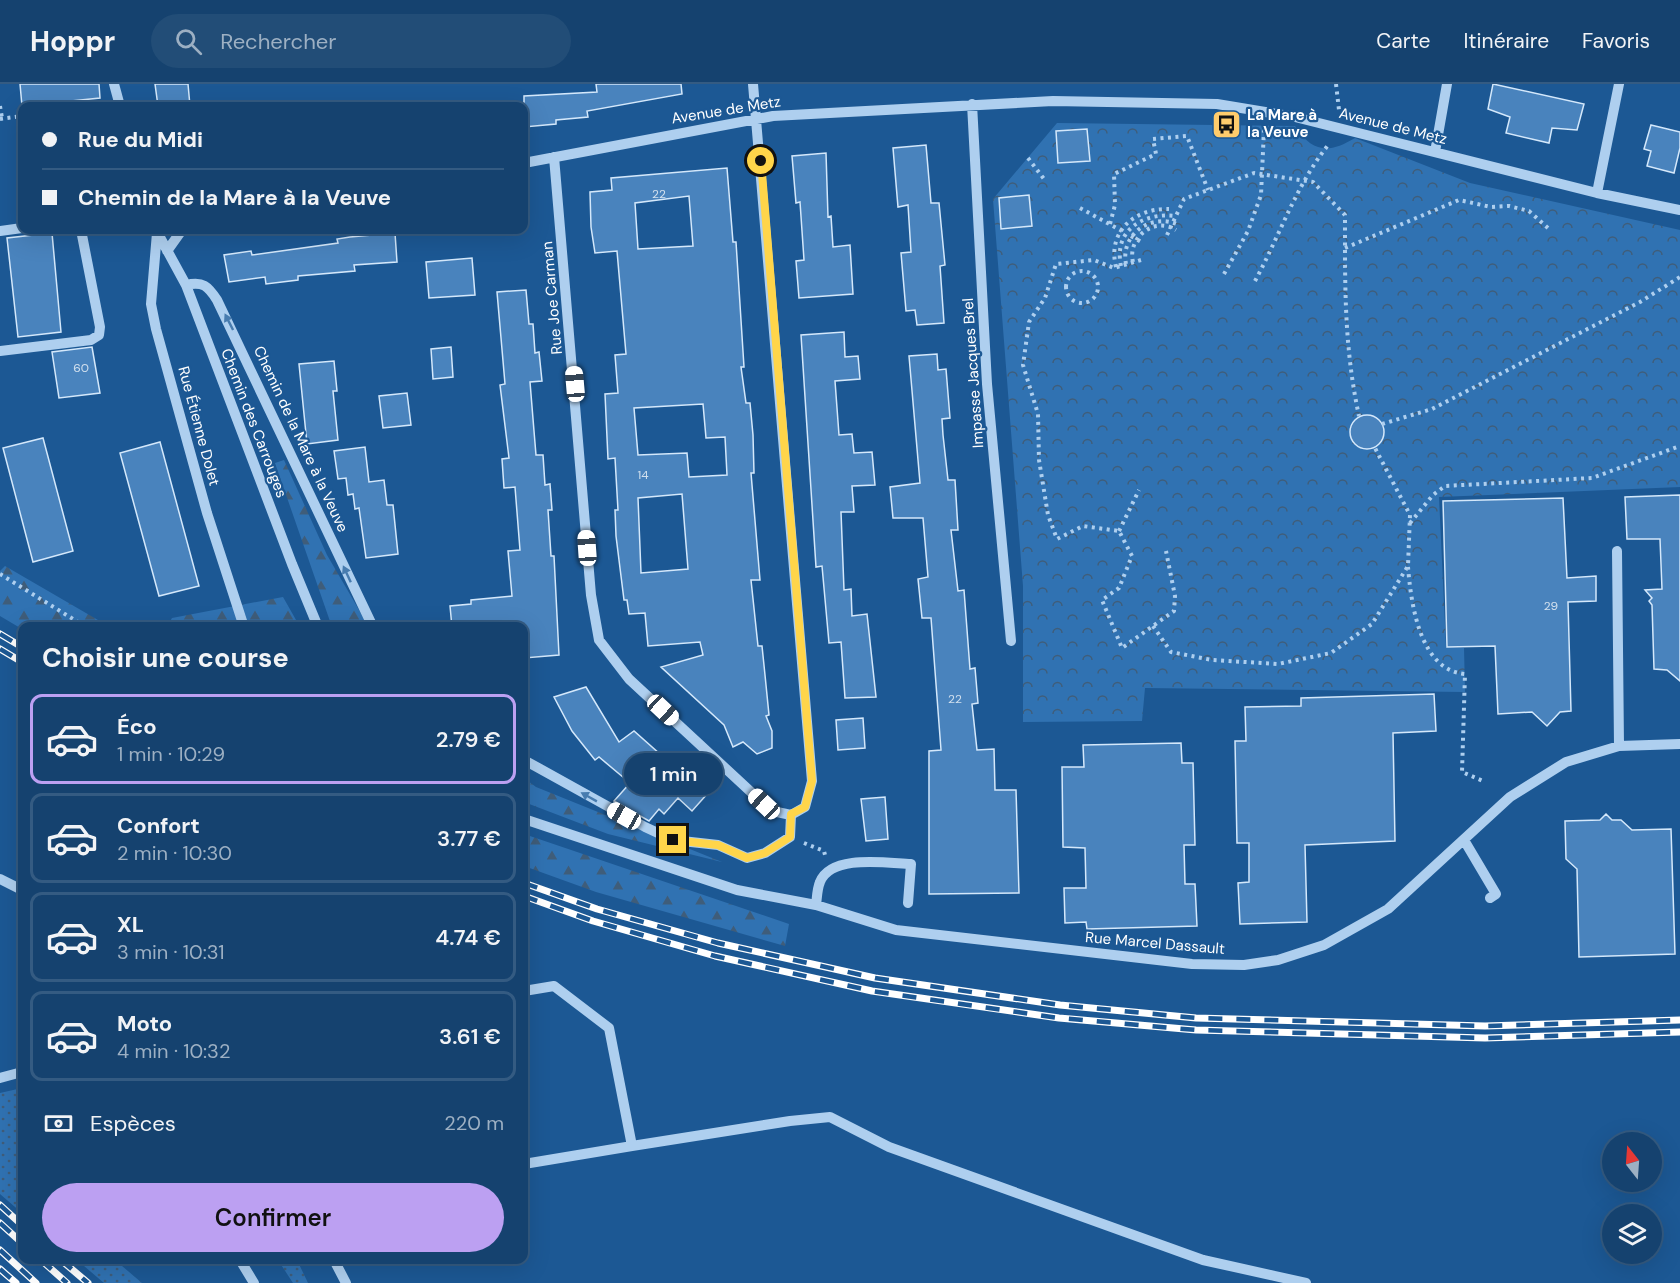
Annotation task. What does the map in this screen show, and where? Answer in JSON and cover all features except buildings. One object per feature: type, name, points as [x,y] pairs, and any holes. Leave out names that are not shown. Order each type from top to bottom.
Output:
[{"type":"street","points":[[114,84],[119,102]]},
{"type":"street","points":[[528,762],[673,840],[718,845],[747,858],[765,853],[790,837],[791,814],[805,807],[812,781],[753,84]]},
{"type":"street","points":[[1435,152],[1447,84]]},
{"type":"street","points":[[1597,193],[1619,84]]},
{"type":"street","name":"Avenue de Metz","points":[[528,162],[757,118],[1053,101],[1217,104],[1295,117],[1597,193],[1680,210]]},
{"type":"street","name":"Impasse Jacques Brel","points":[[972,104],[987,384],[1011,641]]},
{"type":"street","name":"Rue Joe Carman","points":[[554,157],[591,595],[599,640],[629,679],[764,804],[777,813],[791,814]]},
{"type":"street","points":[[0,231],[18,229]]},
{"type":"street","points":[[0,351],[91,340],[99,335],[100,327],[82,234]]},
{"type":"street","name":"Rue Étienne Dolet","points":[[156,234],[152,304],[156,329],[207,513],[242,622]]},
{"type":"street","name":"Chemin des Carrouges","points":[[158,234],[186,285],[316,622]]},
{"type":"street","points":[[167,250],[179,234]]},
{"type":"street","name":"Chemin de la Mare à la Veuve","points":[[186,285],[199,282],[209,287],[217,300],[371,622]]},
{"type":"street","points":[[1617,550],[1619,746]]},
{"type":"street","name":"Rue Marcel Dassault","points":[[528,820],[737,890],[816,905],[896,930],[996,944],[1192,964],[1244,965],[1278,960],[1324,945],[1388,909],[1510,797],[1566,762],[1619,746],[1680,744]]},
{"type":"street","points":[[1464,840],[1496,894],[1490,898]]},
{"type":"street","points":[[816,905],[820,881],[830,870],[843,863],[911,864],[909,903]]},
{"type":"street","points":[[0,879],[18,888]]},
{"type":"street","points":[[528,990],[554,986],[609,1028],[632,1146]]},
{"type":"street","points":[[0,1078],[18,1073]]},
{"type":"street","points":[[528,1163],[830,1117],[889,1147],[1203,1260],[1306,1283]]},
{"type":"street","points":[[242,1264],[254,1283]]},
{"type":"street","points":[[336,1264],[346,1283]]},
{"type":"path","points":[[1255,281],[1278,238],[1291,203],[1340,128],[1336,84]]},
{"type":"path","points":[[0,106],[1,119],[18,117]]},
{"type":"path","points":[[1224,274],[1248,231],[1261,195],[1264,125]]},
{"type":"path","points":[[1110,224],[1115,205],[1114,174],[1156,154],[1153,139],[1187,135],[1208,190]]},
{"type":"path","points":[[1028,158],[1044,179]]},
{"type":"path","points":[[1167,235],[1184,199],[1254,173],[1313,182],[1345,215],[1345,324],[1351,379],[1359,416]]},
{"type":"path","points":[[1345,248],[1459,200],[1491,207],[1509,206],[1529,211],[1548,228]]},
{"type":"path","points":[[1080,208],[1143,243]]},
{"type":"path","points":[[1121,266],[1114,253],[1118,237],[1124,226],[1147,210],[1169,209]]},
{"type":"path","points":[[1121,266],[1120,254],[1126,233],[1144,218],[1161,214],[1176,216]]},
{"type":"path","points":[[1121,266],[1131,236],[1151,222],[1173,226]]},
{"type":"path","points":[[1132,262],[1136,239],[1146,229],[1179,225]]},
{"type":"path","points":[[1119,531],[1083,526],[1057,539],[1048,515],[1039,460],[1038,414],[1023,365],[1029,322],[1045,298],[1056,264],[1094,260],[1121,266],[1142,260]]},
{"type":"path","points":[[1088,272],[1096,278],[1097,294],[1089,302],[1077,303],[1068,297],[1066,280],[1073,273],[1088,272]]},
{"type":"path","points":[[1382,424],[1432,410],[1640,302],[1680,277]]},
{"type":"path","points":[[1410,524],[1433,495],[1444,486],[1592,478],[1680,446]]},
{"type":"path","points":[[1375,448],[1410,515],[1408,566],[1413,611],[1420,634],[1438,661],[1465,674],[1462,772],[1483,781]]},
{"type":"path","points":[[1119,531],[1139,490]]},
{"type":"path","points":[[1119,531],[1132,556],[1119,588],[1102,600],[1122,648],[1174,611],[1175,596],[1166,551]]},
{"type":"path","points":[[1153,626],[1171,652],[1212,660],[1278,664],[1331,653],[1372,624],[1408,566]]},
{"type":"path","points":[[0,574],[78,622]]},
{"type":"green space","points":[[1057,123],[1295,126],[1308,142],[1322,148],[1338,146],[1355,138],[1470,183],[1680,230],[1680,487],[1439,497],[1446,647],[1464,648],[1465,692],[1145,688],[1142,721],[1023,722],[1023,586],[993,199]]},
{"type":"green space","points":[[284,460],[327,555],[366,622],[330,622],[275,463]]},
{"type":"green space","points":[[5,566],[101,622],[18,622],[18,627],[0,616],[0,571]]},
{"type":"green space","points":[[283,597],[297,622],[170,622],[172,618]]},
{"type":"green space","points":[[528,781],[536,787],[722,862],[608,834],[528,804]]},
{"type":"green space","points":[[528,835],[789,924],[785,946],[596,892],[528,867]]},
{"type":"green space","points":[[18,1089],[18,1210],[0,1194],[0,1093]]},
{"type":"green space","points":[[82,1264],[120,1264],[142,1283],[104,1283]]},
{"type":"green space","points":[[281,1264],[299,1264],[308,1283],[293,1283]]},
{"type":"railway","points":[[0,634],[18,645]]},
{"type":"railway","points":[[0,649],[18,660]]},
{"type":"railway","points":[[528,884],[597,909],[718,943],[875,978],[1060,1005],[1196,1018],[1485,1026],[1680,1020]]},
{"type":"railway","points":[[528,897],[593,921],[715,956],[872,991],[1059,1018],[1196,1030],[1485,1038],[1680,1032]]},
{"type":"railway","points":[[0,1205],[18,1221]]},
{"type":"railway","points":[[0,1223],[18,1239]]},
{"type":"railway","points":[[0,1250],[36,1283]]},
{"type":"railway","points":[[46,1264],[67,1283]]},
{"type":"railway","points":[[66,1264],[88,1283]]},
{"type":"railway","points":[[0,1269],[16,1283]]},
{"type":"place","name":"La Mare à la Veuve","points":[[1226,124]]},
{"type":"route","points":[[673,840],[718,845],[747,858],[765,853],[790,837],[791,814],[805,807],[812,781],[761,161]]}]
